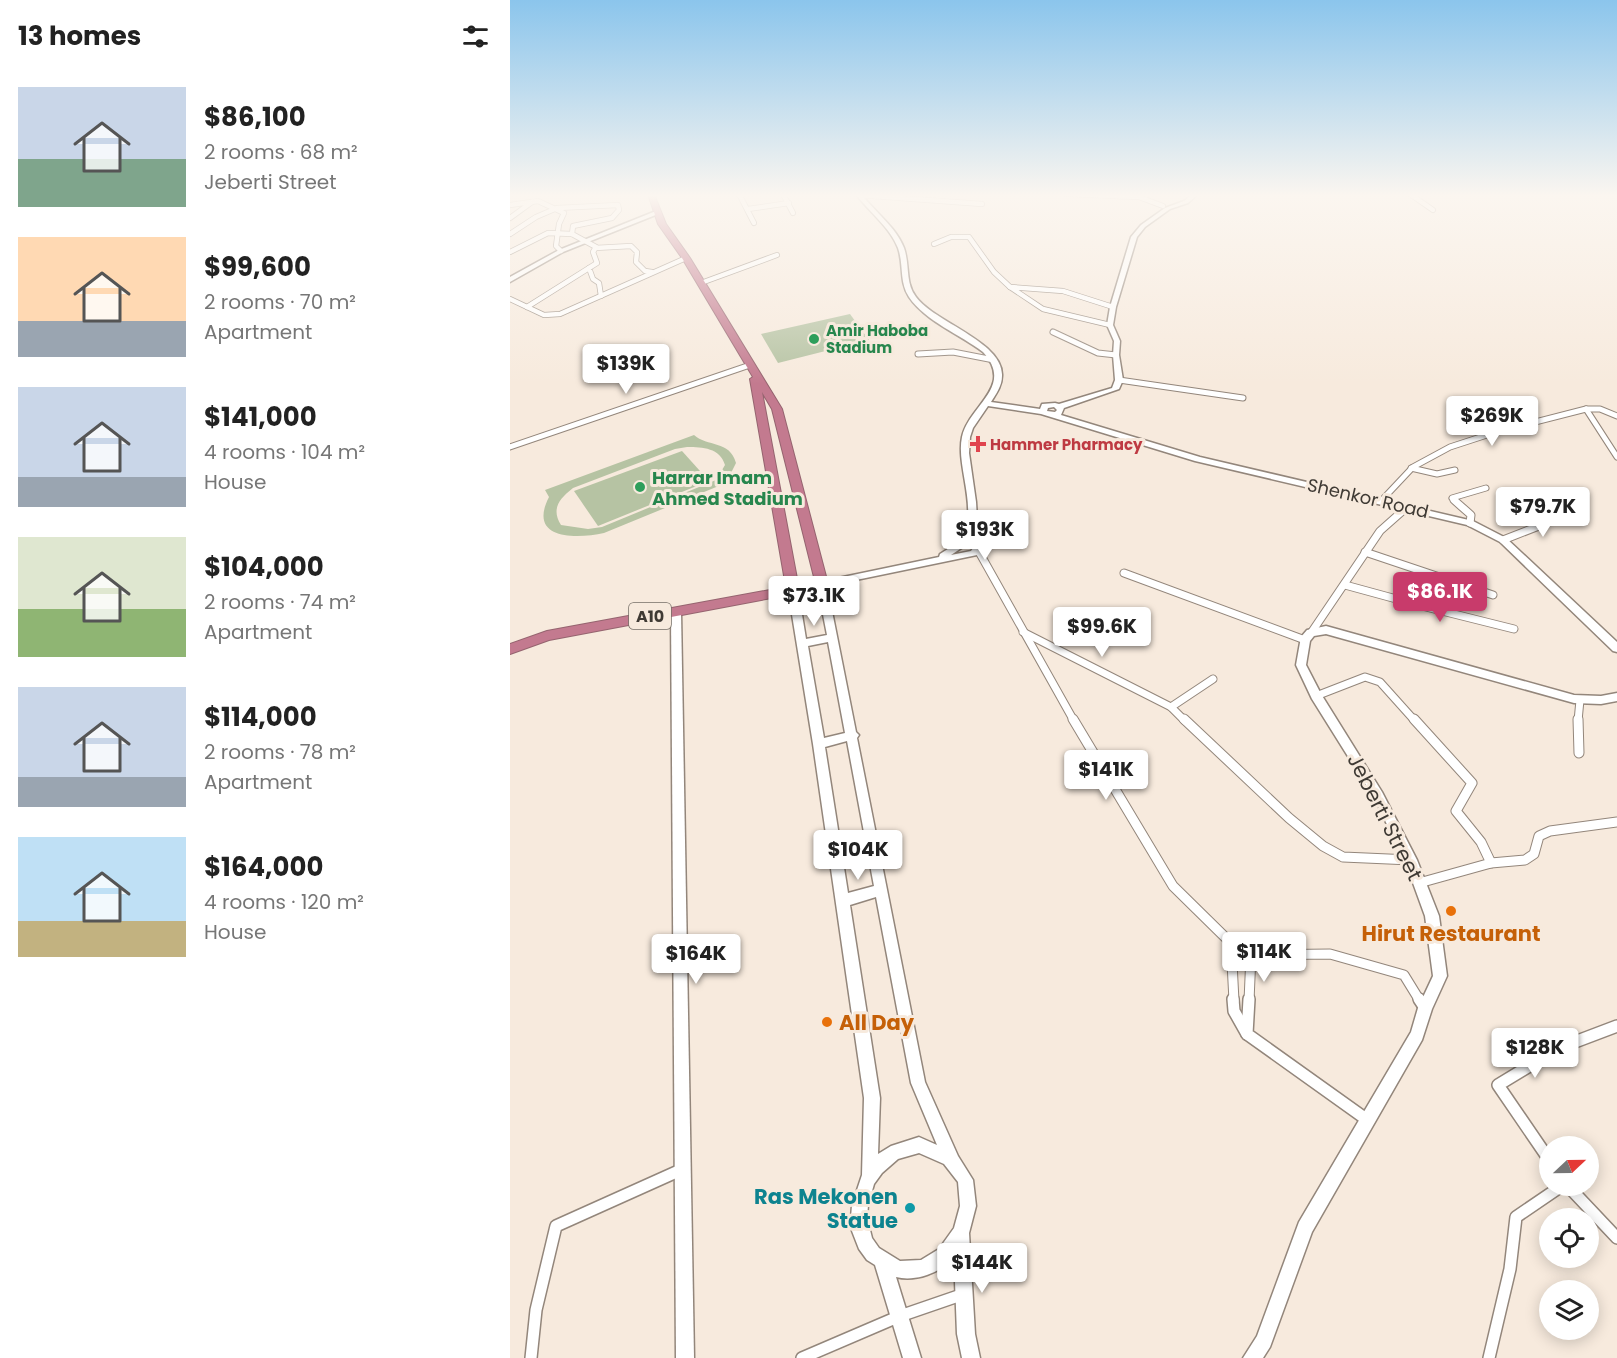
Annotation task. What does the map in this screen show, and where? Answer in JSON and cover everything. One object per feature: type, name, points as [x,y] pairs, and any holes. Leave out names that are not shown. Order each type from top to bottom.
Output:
[{"type":"highway","points":[[686,258],[777,409],[822,584]]},
{"type":"highway","points":[[752,368],[793,590]]},
{"type":"highway","name":"A10","points":[[510,650],[532,640],[822,584]]},
{"type":"main road","points":[[510,280],[550,257]]},
{"type":"main road","points":[[901,257],[905,284],[910,294],[927,313],[994,360],[998,369],[998,380],[970,427],[965,447],[973,506],[966,539],[952,551],[934,560]]},
{"type":"main road","points":[[989,398],[1004,403],[1058,412],[1111,392],[1119,380],[1117,341],[1110,325],[1128,257]]},
{"type":"main road","points":[[989,398],[1004,403]]},
{"type":"main road","points":[[979,413],[1004,403]]},
{"type":"main road","name":"Shenkor Road","points":[[1058,412],[1078,422],[1198,459],[1470,523],[1503,540],[1617,648]]},
{"type":"main road","points":[[951,1158],[936,1148],[918,1145],[900,1149],[884,1160],[870,1176],[861,1196],[859,1216],[862,1235],[870,1252],[883,1264],[900,1270],[918,1270],[935,1263],[950,1251],[961,1234],[968,1214],[968,1193],[963,1173],[951,1158],[918,1083],[853,735],[822,584],[966,555],[978,550],[978,539],[972,518]]},
{"type":"main road","points":[[793,590],[819,744],[872,1098],[870,1176]]},
{"type":"main road","points":[[676,612],[686,1358]]},
{"type":"main road","points":[[1308,637],[1326,630],[1580,700],[1617,697]]},
{"type":"main road","points":[[802,644],[832,637]]},
{"type":"main road","name":"Jeberti Street","points":[[1252,1358],[1264,1341],[1305,1228],[1366,1119],[1417,1035],[1425,1008],[1440,976],[1432,916],[1412,860],[1377,795],[1316,696],[1301,665],[1308,637]]},
{"type":"main road","points":[[510,644],[532,640]]},
{"type":"main road","points":[[819,744],[853,735]]},
{"type":"main road","points":[[843,901],[881,890]]},
{"type":"main road","points":[[961,1234],[964,1294],[971,1358]]},
{"type":"main road","points":[[883,1264],[912,1358]]},
{"type":"street","points":[[527,307],[597,263],[597,257]]},
{"type":"street","points":[[636,257],[636,261],[645,271],[653,272]]},
{"type":"street","points":[[701,283],[771,257]]},
{"type":"street","points":[[986,257],[1000,282],[1010,288],[1019,298],[1078,320],[1110,325]]},
{"type":"street","points":[[510,299],[544,315],[560,314],[686,258]]},
{"type":"street","points":[[589,268],[593,279],[599,283],[601,296]]},
{"type":"street","points":[[1010,288],[1028,286],[1067,291],[1113,307]]},
{"type":"street","points":[[1053,332],[1098,353],[1116,355]]},
{"type":"street","points":[[918,354],[953,352],[994,360]]},
{"type":"street","points":[[510,447],[752,368]]},
{"type":"street","points":[[1119,380],[1243,398]]},
{"type":"street","points":[[1381,501],[1411,468],[1431,457],[1486,436],[1586,410],[1600,409],[1617,416]]},
{"type":"street","points":[[1586,410],[1617,456]]},
{"type":"street","points":[[1411,468],[1437,474],[1455,470]]},
{"type":"street","points":[[1470,523],[1471,515],[1452,498],[1486,488]]},
{"type":"street","points":[[1503,540],[1544,524],[1567,507]]},
{"type":"street","points":[[1124,573],[1308,637],[1380,531],[1406,508]]},
{"type":"street","points":[[978,550],[1022,632],[1173,886],[1231,944],[1234,1011],[1247,1034],[1366,1119]]},
{"type":"street","points":[[1365,552],[1493,595]]},
{"type":"street","points":[[1422,606],[1431,575]]},
{"type":"street","points":[[1345,585],[1514,629]]},
{"type":"street","points":[[1022,632],[1171,707],[1289,818],[1323,846],[1344,857],[1412,860]]},
{"type":"street","points":[[1316,696],[1365,677],[1380,682],[1472,783],[1472,788],[1459,800],[1456,811],[1481,842],[1491,863]]},
{"type":"street","points":[[1171,707],[1213,679]]},
{"type":"street","points":[[1579,753],[1577,728],[1580,700]]},
{"type":"street","points":[[1419,883],[1491,863],[1525,860],[1534,854],[1539,836],[1550,831],[1617,822]]},
{"type":"street","points":[[1247,1034],[1251,955],[1330,954],[1404,975],[1425,1008]]},
{"type":"street","points":[[1539,1145],[1497,1084],[1559,1048],[1617,1026]]},
{"type":"street","points":[[531,1358],[536,1310],[556,1226],[683,1169]]},
{"type":"street","points":[[1489,1358],[1510,1269],[1516,1217],[1548,1196]]},
{"type":"street","points":[[1576,1196],[1617,1238]]},
{"type":"street","points":[[802,1358],[900,1316],[964,1294]]},
{"type":"green space","points":[[850,314],[869,340],[778,363],[761,334]]},
{"type":"green space","points":[[694,435],[699,439],[724,447],[736,463],[726,483],[604,533],[593,535],[568,536],[549,529],[544,522],[544,511],[549,497],[545,490]],"holes":[[[705,448],[715,452],[723,459],[725,465],[716,480],[602,527],[588,529],[561,525],[557,514],[558,505],[573,488],[675,449]]]},
{"type":"green space","points":[[682,451],[709,481],[598,526],[574,491]]},
{"type":"place","name":"Amir Haboba Stadium","points":[[814,339]]},
{"type":"place","name":"Hammer Pharmacy","points":[[978,444]]},
{"type":"place","name":"Harrar Imam Ahmed Stadium","points":[[640,487]]},
{"type":"place","name":"Hirut Restaurant","points":[[1451,911]]},
{"type":"place","name":"All Day","points":[[827,1022]]},
{"type":"place","name":"Ras Mekonen Statue","points":[[910,1208]]}]
